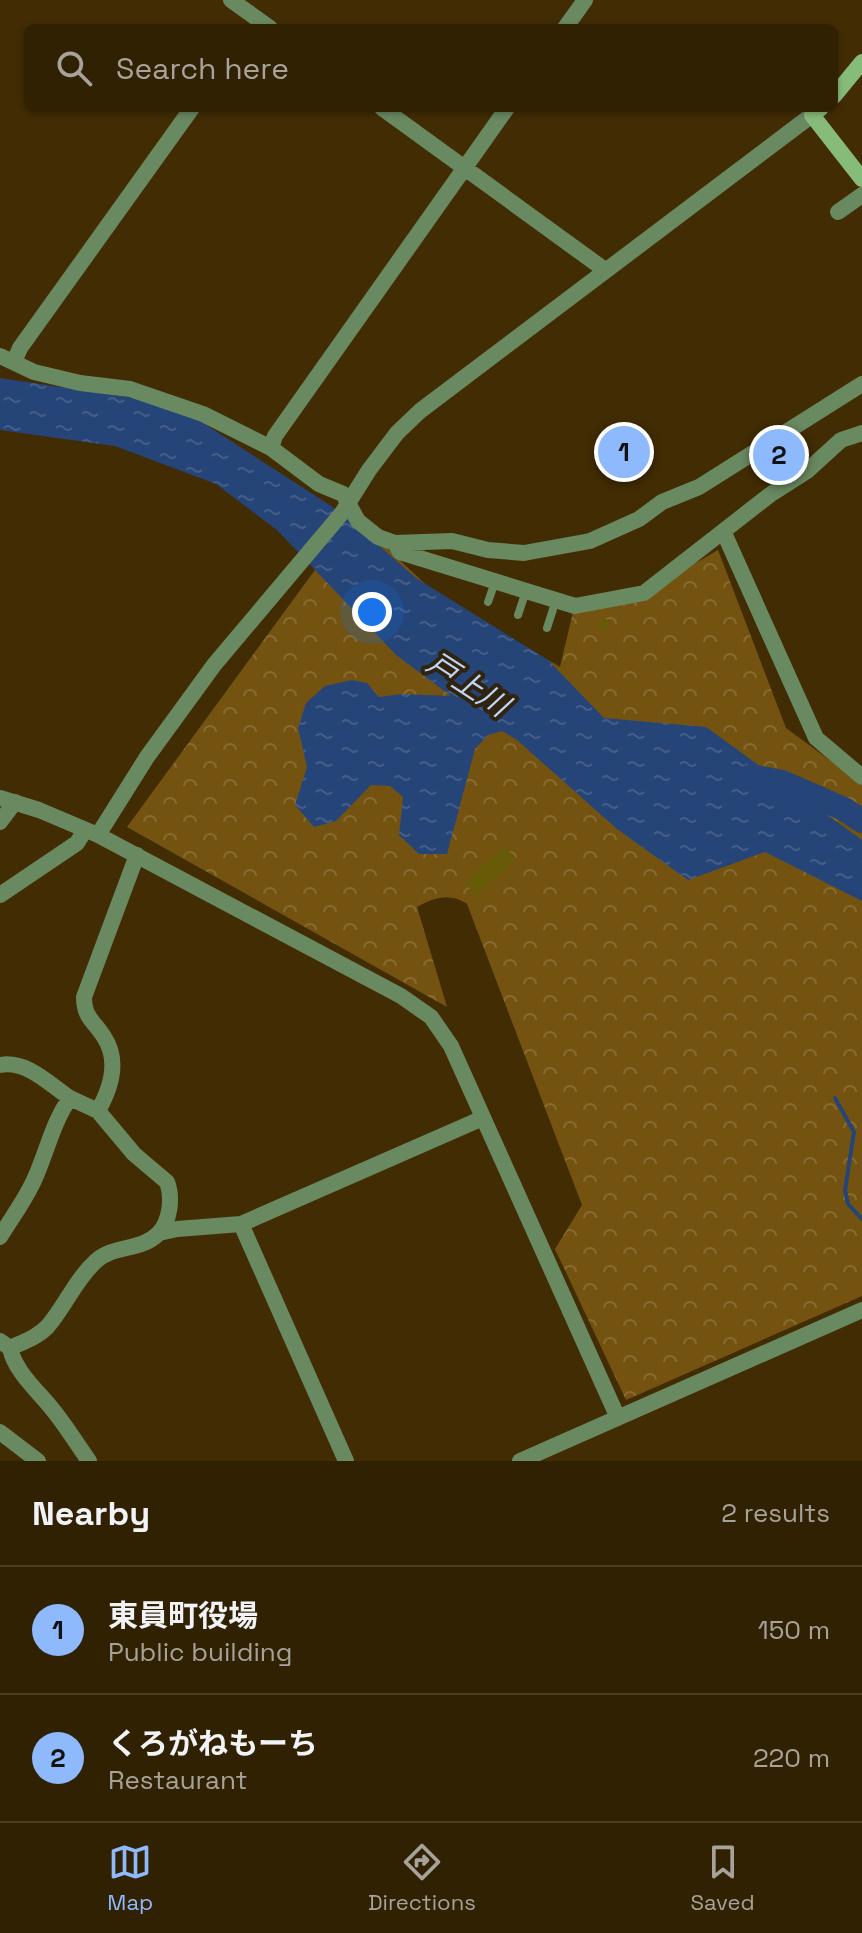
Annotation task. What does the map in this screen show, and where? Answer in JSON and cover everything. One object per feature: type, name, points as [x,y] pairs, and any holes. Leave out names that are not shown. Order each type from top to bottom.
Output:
[{"type":"main road","points":[[838,91],[862,62]]},
{"type":"main road","points":[[816,112],[862,179]]},
{"type":"street","points":[[231,0],[258,24]]},
{"type":"street","points":[[568,24],[585,0]]},
{"type":"street","points":[[189,112],[20,348],[7,359],[34,372],[80,383],[130,389],[203,414],[271,448],[319,484],[343,494],[345,508],[378,537],[395,543],[452,541],[488,550],[524,553],[590,541],[639,519],[662,502],[699,487],[862,384]]},
{"type":"street","points":[[388,112],[605,270]]},
{"type":"street","points":[[271,448],[275,436],[504,112]]},
{"type":"street","points":[[0,895],[92,832],[214,665],[345,508],[388,445],[420,411],[816,112]]},
{"type":"street","points":[[838,212],[862,195]]},
{"type":"street","points":[[395,543],[400,552],[575,606],[644,593],[771,494],[807,471],[841,440],[862,433]]},
{"type":"street","points":[[724,533],[816,738],[862,777]]},
{"type":"street","points":[[0,822],[7,800],[92,832],[422,1009],[444,1034],[618,1418]]},
{"type":"street","points":[[98,1111],[112,1082],[113,1057],[106,1039],[84,1011],[84,997],[137,855]]},
{"type":"street","points":[[0,1065],[29,1069],[70,1098],[98,1111],[123,1143],[167,1182],[170,1201],[165,1224],[159,1233]]},
{"type":"street","points":[[0,1237],[36,1177],[47,1142],[61,1110],[70,1098]]},
{"type":"street","points":[[89,1461],[6,1352],[48,1326],[96,1260],[111,1251],[143,1243],[159,1233],[241,1224],[483,1118]]},
{"type":"street","points":[[241,1224],[346,1461]]},
{"type":"street","points":[[520,1461],[862,1310]]},
{"type":"street","points":[[0,1432],[38,1461]]},
{"type":"lane","points":[[488,602],[495,581]]},
{"type":"lane","points":[[518,615],[526,591]]},
{"type":"lane","points":[[547,628],[556,600]]},
{"type":"green space","points":[[358,521],[437,595],[560,667],[573,612],[644,593],[718,550],[786,728],[862,784],[862,1296],[626,1400],[555,1249],[582,1205],[467,904],[454,898],[442,898],[417,907],[447,1007],[127,827],[323,559]]},
{"type":"water","points":[[0,378],[174,404],[342,513],[416,578],[548,660],[604,718],[706,727],[862,840],[862,901],[765,852],[688,880],[617,829],[517,740],[502,731],[488,735],[475,749],[447,854],[419,854],[399,835],[403,797],[390,786],[371,785],[336,821],[314,827],[295,805],[307,767],[298,728],[306,703],[325,686],[352,680],[367,683],[379,697],[401,694],[451,696],[396,655],[277,530],[216,484],[115,446],[0,430]]},
{"type":"building","points":[[607,619],[608,628],[598,629],[598,620]]},
{"type":"building","points":[[504,846],[517,859],[476,896],[464,882]]},
{"type":"waterway","name":"戸上川","points":[[751,776],[782,782],[844,809],[862,821]]},
{"type":"waterway","points":[[835,1098],[854,1132],[845,1190],[848,1204],[862,1219]]},
{"type":"place","name":"東員町役場","points":[[624,452]]},
{"type":"place","name":"くろがねもーち","points":[[779,455]]}]
